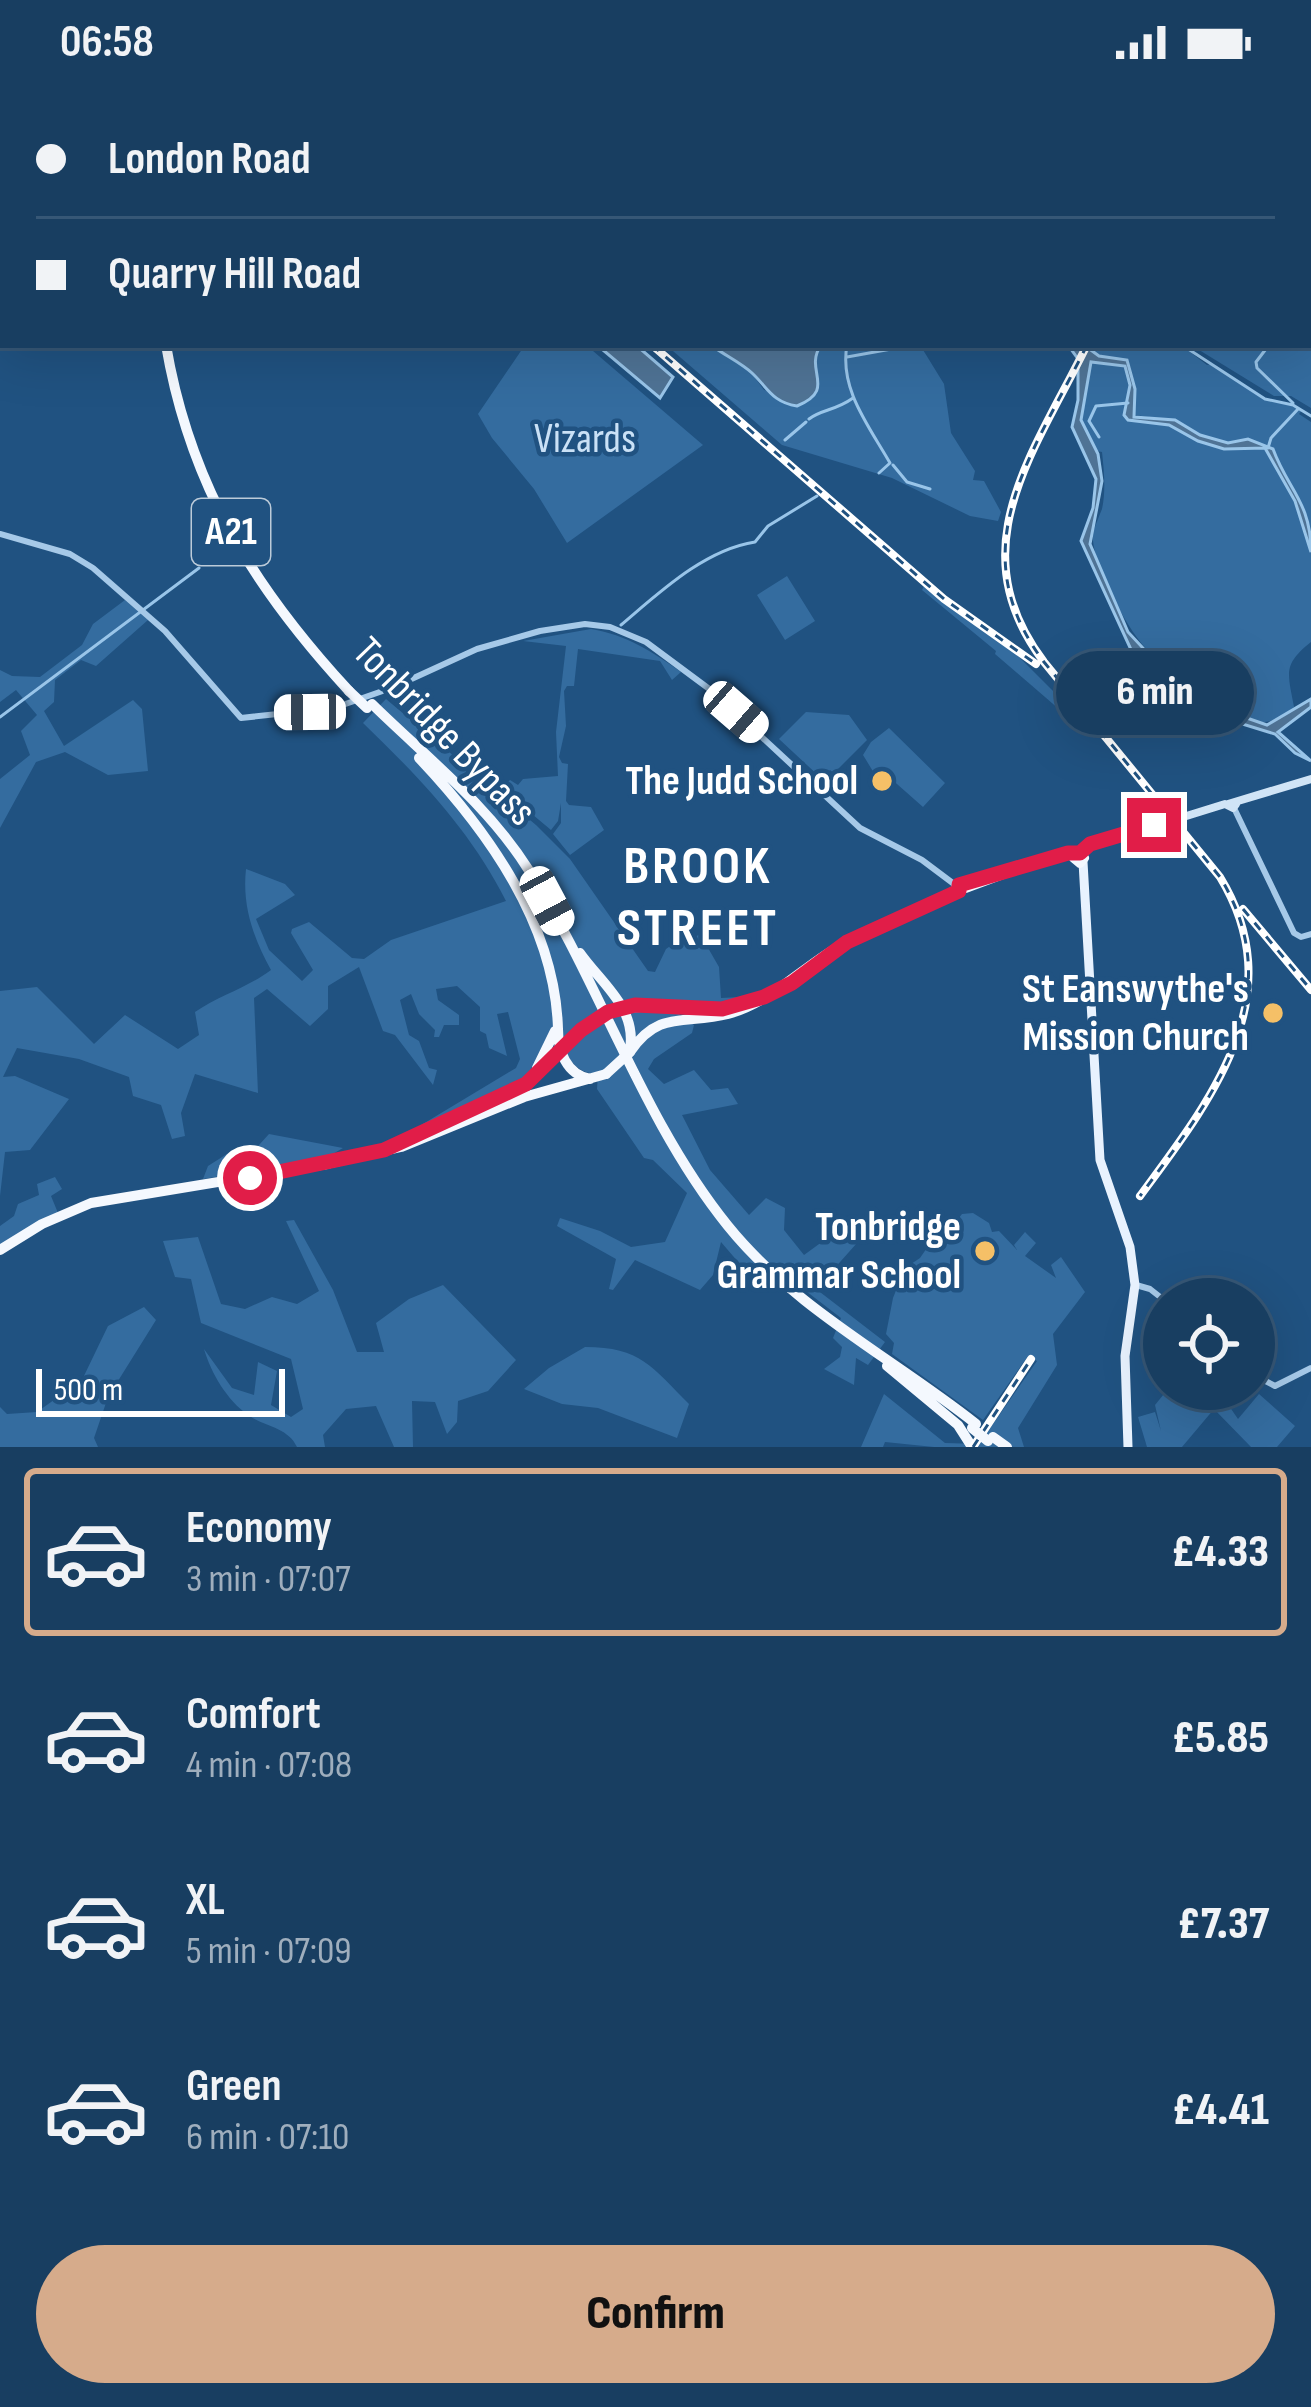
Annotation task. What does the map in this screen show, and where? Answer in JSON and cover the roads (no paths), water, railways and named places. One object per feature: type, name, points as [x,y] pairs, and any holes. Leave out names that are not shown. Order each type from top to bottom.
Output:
[{"type":"highway","name":"Tonbridge Bypass","points":[[170,348],[207,472],[243,546],[294,620],[352,690],[490,819],[547,901],[686,1165],[726,1224],[790,1288],[971,1433]]},
{"type":"highway","name":"Tonbridge Bypass","points":[[369,706],[479,815],[520,870],[689,1183],[722,1228],[786,1293],[971,1433],[996,1442]]},
{"type":"highway","points":[[419,757],[474,820],[532,919],[550,966],[569,1068],[593,1079]]},
{"type":"highway","points":[[0,1250],[42,1224],[98,1202],[421,1141],[524,1096],[593,1079],[606,1074],[663,1023],[723,1015],[764,997],[792,983],[847,942],[957,887],[1060,855],[1079,858]]},
{"type":"highway","points":[[547,901],[581,956],[626,1012],[632,1046]]},
{"type":"highway","points":[[384,1150],[533,1079],[581,1030],[617,1008],[722,1009],[764,997]]},
{"type":"highway","points":[[507,1093],[542,1061],[557,1019]]},
{"type":"main road","points":[[1127,1447],[1125,1356],[1136,1285],[1130,1247],[1100,1160],[1084,877],[1079,858],[1100,843],[1311,779]]},
{"type":"street","points":[[0,534],[70,554],[93,568],[198,665],[242,718],[334,708],[494,643],[573,625],[597,625],[631,634],[688,673],[763,735],[860,827],[887,845],[919,857],[957,887]]},
{"type":"street","points":[[1233,804],[1294,933],[1311,934]]},
{"type":"street","points":[[1136,1285],[1143,1286]]},
{"type":"street","points":[[1275,1386],[1311,1368]]},
{"type":"waterway","points":[[847,348],[852,392],[890,463],[879,473]]},
{"type":"waterway","points":[[847,357],[897,348]]},
{"type":"waterway","points":[[1187,348],[1265,399],[1293,405],[1311,416]]},
{"type":"waterway","points":[[1267,348],[1257,368],[1293,403]]},
{"type":"waterway","points":[[809,419],[853,398]]},
{"type":"waterway","points":[[1099,437],[1089,421],[1096,406],[1128,403]]},
{"type":"waterway","points":[[1268,448],[1271,438],[1298,409]]},
{"type":"waterway","points":[[785,440],[806,422]]},
{"type":"waterway","points":[[893,465],[907,482],[930,489]]},
{"type":"waterway","points":[[621,625],[684,574],[718,554],[755,542],[768,526],[817,496]]},
{"type":"waterway","points":[[0,717],[199,568]]},
{"type":"railway","points":[[655,348],[944,599],[1036,664]]},
{"type":"railway","points":[[1085,348],[1027,463],[1013,501],[1006,540],[1007,580],[1019,620],[1044,662],[1220,877],[1240,921],[1248,964],[1245,1005],[1216,1085],[1140,1196]]},
{"type":"railway","points":[[1243,909],[1311,990]]},
{"type":"railway","points":[[973,1447],[1031,1359]]},
{"type":"place","name":"The Judd School","points":[[882,781]]},
{"type":"place","name":"St Eanswythe's Mission Church","points":[[1273,1013]]},
{"type":"place","name":"Tonbridge Grammar School","points":[[985,1251]]},
{"type":"district","name":"BROOK STREET","points":[[698,897]]},
{"type":"park label","name":"Vizards","points":[[585,439]]}]
